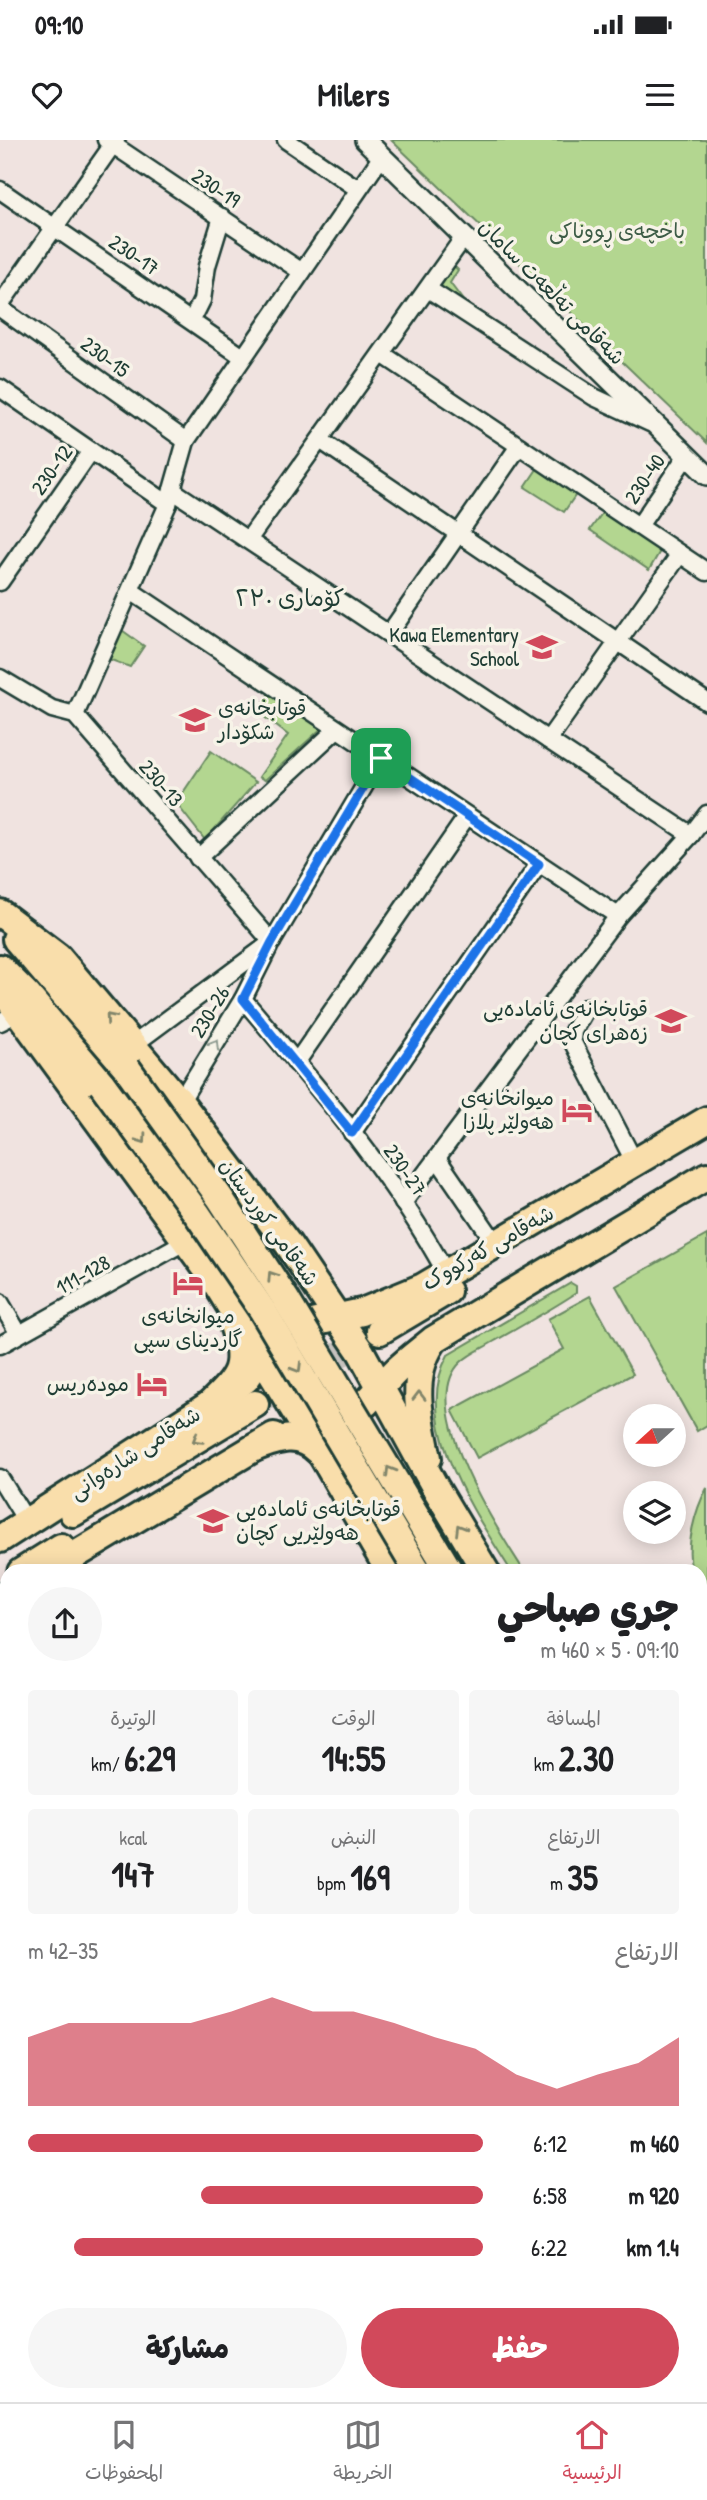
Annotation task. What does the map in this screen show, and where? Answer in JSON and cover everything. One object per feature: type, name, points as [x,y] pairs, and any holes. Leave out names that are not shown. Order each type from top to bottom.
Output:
[{"type":"main road","name":"شەقامی کوردستان","points":[[0,913],[58,957],[130,1056],[285,1298],[445,1564]]},
{"type":"main road","name":"شەقامی کوردستان","points":[[0,921],[130,1056],[180,1102],[288,1244],[361,1352],[435,1487],[481,1564]]},
{"type":"main road","points":[[0,968],[27,995],[102,1084],[198,1215],[263,1311],[413,1564]]},
{"type":"main road","points":[[0,987],[9,1017],[211,1275],[385,1564]]},
{"type":"main road","name":"شەقامی کەرکووک","points":[[261,1357],[274,1345],[312,1324],[362,1312],[423,1287],[707,1120]]},
{"type":"main road","name":"شەقامی کەرکووک","points":[[707,1136],[385,1338],[707,1161]]},
{"type":"main road","points":[[63,1564],[281,1432],[326,1430],[349,1419],[364,1407],[396,1371],[433,1340],[707,1176]]},
{"type":"main road","points":[[288,1244],[321,1280],[348,1299],[375,1299],[423,1287]]},
{"type":"main road","points":[[209,1405],[232,1382],[241,1356],[231,1320],[211,1275]]},
{"type":"main road","points":[[433,1340],[422,1362],[418,1395],[420,1418],[435,1487]]},
{"type":"main road","name":"شەقامی شارەوانی","points":[[0,1539],[209,1405],[246,1379],[261,1357]]},
{"type":"main road","name":"شەقامی شارەوانی","points":[[0,1556],[261,1411],[33,1564]]},
{"type":"main road","points":[[254,1448],[290,1437],[310,1444],[322,1455]]},
{"type":"street","points":[[286,140],[358,189]]},
{"type":"street","name":"شەقامی تەڵعەت سامان","points":[[366,140],[707,475]]},
{"type":"street","points":[[0,306],[112,141]]},
{"type":"street","name":"230-19","points":[[112,141],[302,272]]},
{"type":"street","points":[[75,715],[170,497],[186,440],[382,156]]},
{"type":"street","name":"230-17","points":[[0,190],[243,357]]},
{"type":"street","points":[[192,320],[202,300],[207,266],[222,217]]},
{"type":"street","points":[[248,540],[464,237]]},
{"type":"street","points":[[428,289],[594,397],[655,425]]},
{"type":"street","name":"230-15","points":[[0,306],[186,440]]},
{"type":"street","points":[[382,354],[707,572]]},
{"type":"street","points":[[1,391],[90,451],[248,540],[691,835]]},
{"type":"street","points":[[320,440],[707,702]]},
{"type":"street","points":[[390,634],[520,446]]},
{"type":"street","name":"230-12","points":[[0,582],[90,451]]},
{"type":"street","name":"230-40","points":[[639,526],[687,455]]},
{"type":"street","points":[[548,740],[680,554]]},
{"type":"street","points":[[131,591],[618,916]]},
{"type":"street","name":"230-13","points":[[0,678],[52,709],[75,715],[272,942]]},
{"type":"street","points":[[198,858],[337,729]]},
{"type":"street","name":"230-26","points":[[180,1102],[243,999],[272,942],[381,758]]},
{"type":"street","points":[[403,1203],[618,916],[707,814]]},
{"type":"street","points":[[296,1063],[467,816]]},
{"type":"street","points":[[352,1133],[539,864]]},
{"type":"street","points":[[130,1056],[272,942]]},
{"type":"street","name":"230-27","points":[[243,999],[352,1133],[403,1203],[446,1273]]},
{"type":"street","points":[[587,1007],[573,1031],[572,1041],[635,1163]]},
{"type":"street","points":[[437,1158],[496,1244]]},
{"type":"street","name":"111-128","points":[[0,1345],[186,1241]]},
{"type":"street","points":[[0,1302],[19,1334]]},
{"type":"street","points":[[0,1478],[27,1522]]},
{"type":"green space","name":"باخچەی ڕووناکی","points":[[391,140],[707,140],[707,443]]},
{"type":"green space","points":[[452,264],[458,270],[450,283],[468,307],[437,288]]},
{"type":"green space","points":[[539,466],[579,490],[564,512],[525,487]]},
{"type":"green space","points":[[605,509],[663,546],[649,570],[590,530]]},
{"type":"green space","points":[[119,628],[144,646],[130,667],[103,657]]},
{"type":"green space","points":[[269,693],[324,726],[265,780],[259,777],[288,735],[259,713]]},
{"type":"green space","points":[[211,751],[256,782],[205,840],[176,803]]},
{"type":"green space","points":[[707,1235],[707,1425],[697,1431],[686,1411],[686,1404],[682,1404],[616,1286]]},
{"type":"green space","points":[[571,1283],[576,1286],[576,1293],[468,1356],[461,1362],[449,1382],[448,1407],[454,1437],[466,1468],[497,1528],[520,1564],[507,1564],[452,1468],[442,1438],[437,1409],[438,1381],[448,1355]]},
{"type":"green space","points":[[590,1296],[633,1374],[477,1458],[452,1410],[564,1349],[548,1319]]},
{"type":"green space","points":[[707,1488],[707,1564],[691,1564],[691,1540]]},
{"type":"tunnel","points":[[255,1404],[380,1331]]},
{"type":"place","name":"Kawa Elementary School","points":[[542,647]]},
{"type":"place","name":"قوتابخانەی شكۆدار","points":[[195,720]]},
{"type":"place","name":"قوتابخانەی ئامادەیی زەهرای کچان","points":[[671,1021]]},
{"type":"place","name":"میوانخانەی هەولێر پلازا","points":[[577,1110]]},
{"type":"place","name":"میوانخانەی گاردینای سپی","points":[[188,1283]]},
{"type":"place","name":"مودەریس","points":[[152,1384]]},
{"type":"place","name":"قوتابخانەی ئامادەیی هەولێریی کچان","points":[[213,1521]]},
{"type":"district","name":"کۆماری ٢٣٠","points":[[290,598]]},
{"type":"route","points":[[381,758],[539,864],[352,1133],[243,999],[272,942],[381,758]]}]
